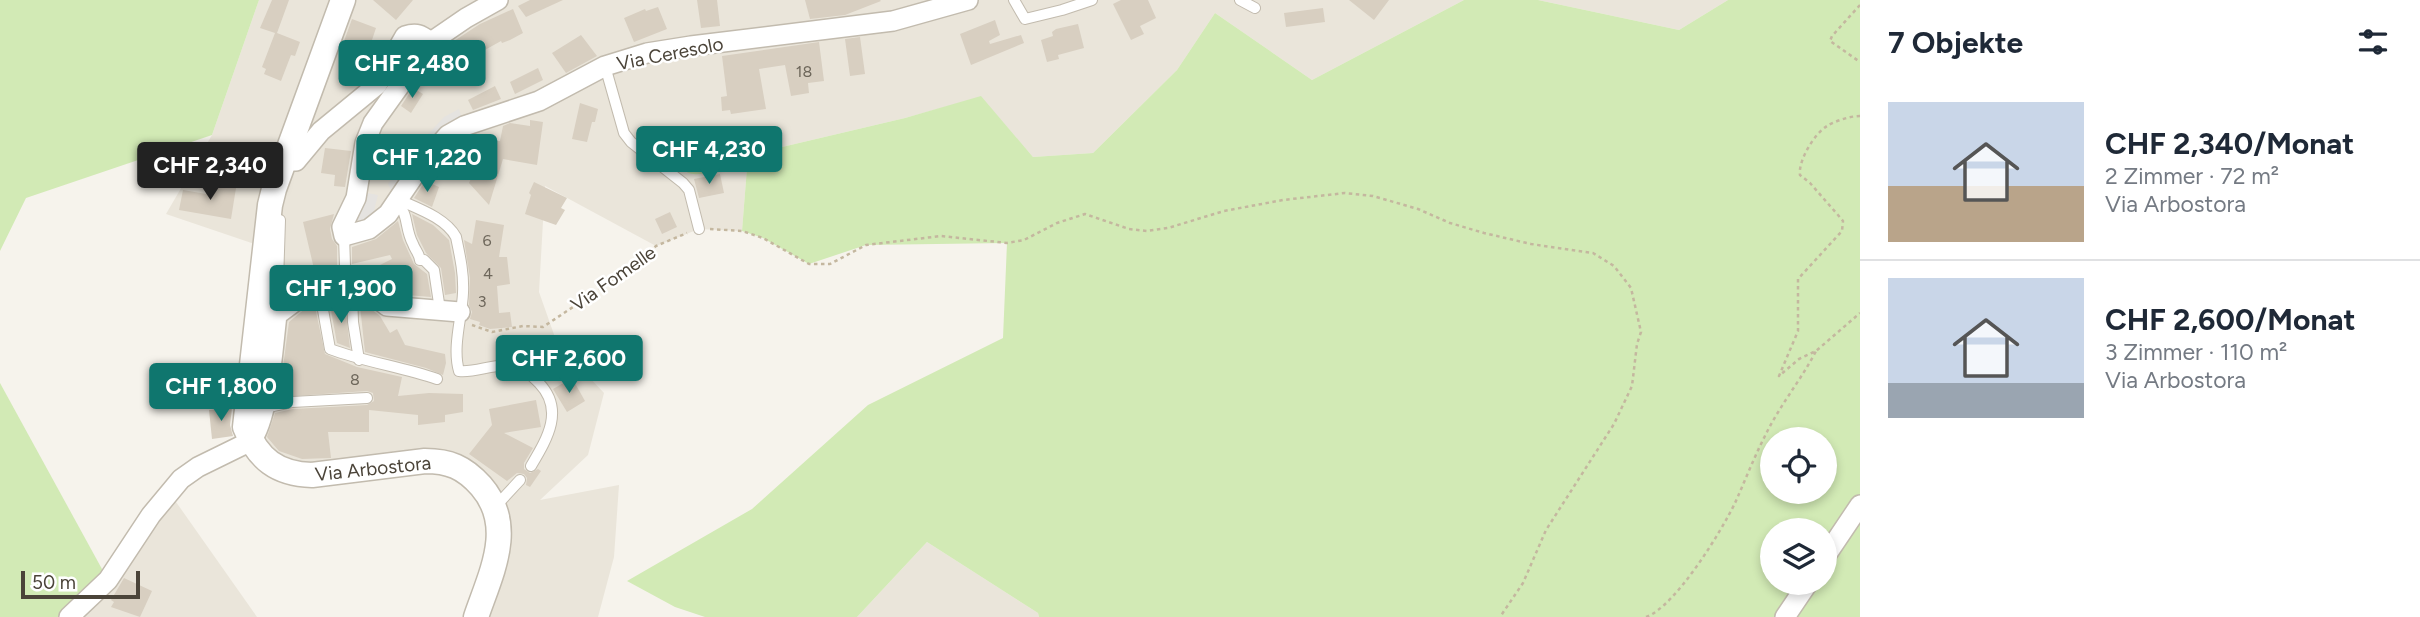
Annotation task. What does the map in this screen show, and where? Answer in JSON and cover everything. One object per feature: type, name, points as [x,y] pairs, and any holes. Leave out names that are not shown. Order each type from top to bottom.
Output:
[{"type":"street","points":[[251,441],[245,427],[245,412],[274,189],[343,0]]},
{"type":"street","points":[[344,236],[342,227],[358,191],[365,143],[373,123],[431,42],[498,0]]},
{"type":"street","name":"Via Ceresolo","points":[[344,236],[369,229],[388,214],[420,167],[448,135],[464,126],[539,101],[605,66],[647,53],[691,46],[893,21],[968,0]]},
{"type":"street","points":[[283,160],[296,160],[321,131],[377,85],[405,36],[421,34],[431,42]]},
{"type":"street","points":[[69,617],[108,580],[151,515],[181,479],[198,467],[251,441],[256,434],[263,408],[277,315],[301,297],[338,292],[372,294],[387,306],[440,310],[460,317]]},
{"type":"street","name":"Via Arbostora","points":[[251,441],[257,452],[267,460],[294,474],[312,475],[443,461],[460,467],[473,477],[495,507],[499,516],[500,534],[498,552],[476,617]]},
{"type":"street","points":[[1837,539],[1860,505]]},
{"type":"street","points":[[1785,617],[1800,595]]},
{"type":"lane","points":[[1014,0],[1025,19],[1092,0]]},
{"type":"lane","points":[[1240,0],[1255,8]]},
{"type":"lane","points":[[605,66],[624,133],[631,142],[684,183],[689,190],[699,229]]},
{"type":"lane","points":[[274,189],[280,208],[277,315]]},
{"type":"lane","points":[[396,200],[405,212],[413,246],[418,251],[420,260],[424,260],[434,270],[440,310]]},
{"type":"lane","points":[[396,200],[436,218],[454,233],[462,266],[463,293],[458,370],[515,366],[525,370],[544,388],[551,403],[553,418],[547,438],[531,466]]},
{"type":"lane","points":[[344,236],[345,266],[338,292],[330,349],[359,360],[406,369],[437,379]]},
{"type":"lane","points":[[338,292],[359,360]]},
{"type":"lane","points":[[263,408],[292,402],[367,398]]},
{"type":"lane","points":[[495,507],[520,480]]},
{"type":"path","points":[[1860,5],[1830,41],[1860,62]]},
{"type":"path","points":[[1860,116],[1827,125],[1816,136],[1798,172],[1838,215],[1843,226],[1842,231],[1798,279],[1798,331],[1779,376],[1799,359],[1815,351],[1860,313]]},
{"type":"path","points":[[699,229],[742,231],[763,237],[809,264],[830,264],[866,245],[878,243],[941,236],[1007,243],[1024,240],[1056,223],[1085,214],[1129,229],[1147,231],[1168,228],[1224,211],[1345,192],[1373,196],[1418,209],[1450,223],[1484,233],[1531,244],[1593,253],[1614,267],[1631,288],[1642,332],[1637,344],[1632,386],[1614,424],[1546,530],[1523,583],[1500,617]]},
{"type":"path","name":"Via Fomelle","points":[[460,317],[492,332],[523,326],[543,327],[656,246],[699,229]]},
{"type":"path","points":[[1646,617],[1654,614],[1687,579],[1723,524],[1767,433],[1815,351]]},
{"type":"shaded area","points":[[259,0],[1464,0],[1312,80],[1215,13],[1177,70],[1093,153],[1033,157],[981,97],[748,155],[742,231],[699,229],[656,246],[545,186],[539,292],[557,343],[604,393],[588,455],[540,500],[619,485],[614,557],[598,617],[476,617],[500,534],[460,467],[312,475],[258,452],[266,248],[166,214],[212,135]]},
{"type":"shaded area","points":[[1538,0],[1728,0],[1679,30]]},
{"type":"shaded area","points":[[459,109],[464,126],[396,200],[388,184],[410,154],[444,117]]},
{"type":"shaded area","points":[[357,191],[378,195],[373,215],[364,223],[348,215]]},
{"type":"shaded area","points":[[169,492],[257,617],[69,617]]},
{"type":"shaded area","points":[[927,542],[1038,613],[1039,617],[857,617]]},
{"type":"green space","points":[[0,0],[259,0],[212,135],[26,198],[0,251]]},
{"type":"green space","points":[[1464,0],[1538,0],[1679,30],[1728,0],[1860,0],[1860,617],[1039,617],[1038,613],[927,542],[857,617],[705,617],[675,607],[627,581],[752,509],[868,405],[1003,338],[1007,243],[866,245],[809,264],[763,238],[742,231],[748,155],[905,118],[981,96],[1033,157],[1093,153],[1177,70],[1215,13],[1312,80]]},
{"type":"green space","points":[[717,135],[728,165],[697,174],[685,171],[679,162],[681,150]]},
{"type":"green space","points":[[0,383],[108,580],[69,617],[0,617]]},
{"type":"building","points":[[272,0],[289,0],[277,33],[300,42],[295,56],[291,55],[281,81],[264,74],[266,69],[262,67],[275,33],[260,28]]},
{"type":"building","points":[[373,0],[413,0],[396,20]]},
{"type":"building","points":[[530,0],[563,0],[526,17],[518,6]]},
{"type":"building","points":[[697,0],[717,0],[720,26],[701,28]]},
{"type":"building","points":[[805,0],[881,1],[845,15],[810,19]]},
{"type":"building","points":[[1121,0],[1148,0],[1156,18],[1140,26],[1144,34],[1131,40],[1113,4]]},
{"type":"building","points":[[1349,0],[1389,0],[1374,20]]},
{"type":"building","points":[[658,7],[667,29],[634,42],[624,18]]},
{"type":"building","points":[[1323,8],[1325,22],[1286,27],[1284,13]]},
{"type":"building","points":[[513,9],[523,33],[502,43],[501,41],[449,70],[443,55],[453,49],[451,43],[480,24]]},
{"type":"building","points":[[352,19],[376,28],[364,64],[339,55]]},
{"type":"building","points":[[995,20],[1000,35],[989,41],[990,44],[1021,35],[1024,43],[971,65],[960,34]]},
{"type":"building","points":[[1078,24],[1084,48],[1058,55],[1059,59],[1047,62],[1041,40],[1053,36],[1052,32],[1056,29]]},
{"type":"building","points":[[581,35],[597,56],[566,73],[552,53]]},
{"type":"building","points":[[860,37],[865,74],[850,76],[845,39]]},
{"type":"building","points":[[819,42],[824,81],[808,83],[809,93],[791,96],[785,65],[759,69],[766,109],[731,114],[730,110],[722,111],[721,97],[727,96],[722,56]]},
{"type":"building","points":[[538,68],[543,80],[515,94],[510,82]]},
{"type":"building","points":[[495,86],[501,99],[473,110],[468,100]]},
{"type":"building","points":[[413,88],[423,94],[411,113],[401,106]]},
{"type":"building","points":[[580,103],[598,109],[587,142],[572,139]]},
{"type":"building","points":[[530,120],[543,122],[537,165],[503,159],[489,205],[469,183],[488,141],[500,141],[503,126],[510,123],[530,126]]},
{"type":"building","points":[[471,136],[481,139],[442,170],[446,156],[456,145]]},
{"type":"building","points":[[325,148],[351,151],[345,187],[334,186],[335,175],[321,173]]},
{"type":"building","points":[[720,174],[724,193],[699,198],[694,179]]},
{"type":"building","points":[[425,181],[439,187],[432,207],[414,198]]},
{"type":"building","points":[[534,182],[567,198],[561,208],[565,210],[556,225],[525,214]]},
{"type":"building","points":[[208,184],[236,188],[231,219],[179,210],[183,190],[206,194]]},
{"type":"building","points":[[670,212],[677,227],[662,234],[655,219]]},
{"type":"building","points":[[334,214],[330,229],[337,246],[337,267],[315,273],[303,222]]},
{"type":"building","points":[[412,214],[433,225],[449,240],[456,293],[445,295],[441,268],[426,253],[417,235]]},
{"type":"building","points":[[476,220],[504,225],[499,257],[507,257],[510,284],[497,286],[499,313],[510,312],[512,327],[490,329],[470,319],[470,278],[464,240],[472,244]]},
{"type":"building","points":[[398,221],[414,264],[427,274],[431,297],[407,295],[407,290],[387,291],[373,282],[350,280],[392,259],[390,255],[352,264],[352,247],[376,239]]},
{"type":"building","points":[[330,305],[345,305],[350,348],[337,343]]},
{"type":"building","points":[[360,306],[367,306],[380,316],[390,333],[397,329],[405,345],[445,354],[443,375],[365,352]]},
{"type":"building","points":[[315,307],[325,354],[357,367],[402,377],[398,396],[463,394],[463,412],[445,415],[445,422],[418,425],[418,415],[369,410],[369,432],[328,432],[331,458],[302,459],[279,451],[267,437],[275,413],[293,409],[367,405],[374,401],[373,393],[367,391],[279,397],[289,322],[306,308]]},
{"type":"building","points":[[572,378],[585,401],[567,412],[553,389]]},
{"type":"building","points":[[536,400],[541,427],[504,433],[533,448],[524,463],[524,469],[530,473],[538,469],[541,471],[530,487],[526,485],[527,478],[524,474],[517,473],[507,481],[469,454],[492,425],[489,409]]},
{"type":"building","points":[[232,408],[230,425],[233,436],[212,439],[209,410]]},
{"type":"building","points":[[124,578],[152,591],[140,617],[111,607],[114,602],[111,600]]}]
